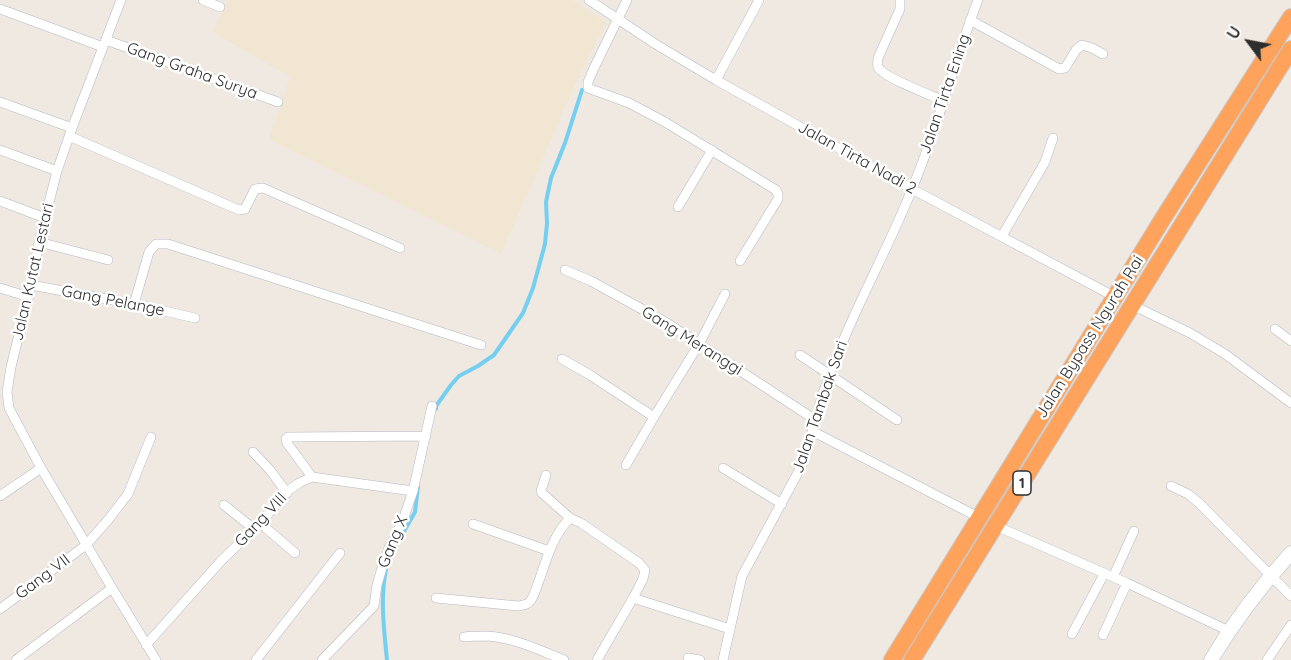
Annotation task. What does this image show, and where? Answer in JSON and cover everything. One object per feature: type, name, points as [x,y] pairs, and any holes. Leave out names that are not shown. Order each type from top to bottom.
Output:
[{"type":"highway","name":"Jalan Bypass Ngurah Rai","points":[[892,660],[1115,297],[1291,17]]},
{"type":"highway","name":"Jalan Bypass Ngurah Rai","points":[[912,660],[1291,49]]},
{"type":"street","name":"Jalan Kutat Lestari","points":[[121,0],[57,171],[39,242],[32,285],[3,391],[9,408],[41,468],[156,660]]},
{"type":"street","points":[[204,0],[220,7]]},
{"type":"street","name":"Jalan Tirta Nadi 2","points":[[589,0],[657,45],[716,80],[912,189],[1115,297],[1199,338],[1225,354],[1291,404]]},
{"type":"street","points":[[627,0],[594,68],[588,88],[629,103],[665,122],[776,190],[778,200],[740,261]]},
{"type":"street","points":[[716,80],[759,0]]},
{"type":"street","points":[[900,0],[900,9],[878,58],[879,70],[944,101]]},
{"type":"street","name":"Jalan Tirta Ening","points":[[912,189],[978,0]]},
{"type":"street","name":"Gang Graha Surya","points":[[0,9],[278,102]]},
{"type":"street","points":[[970,20],[1061,69],[1067,66],[1076,50],[1082,45],[1103,54]]},
{"type":"street","points":[[0,102],[71,132],[239,210],[244,209],[255,189],[263,188],[400,248]]},
{"type":"street","points":[[1002,236],[1045,162],[1053,138]]},
{"type":"street","points":[[0,150],[57,171]]},
{"type":"street","points":[[678,207],[712,150]]},
{"type":"street","name":"Jalan Tambak Sari","points":[[723,660],[742,576],[801,467],[829,375],[912,189]]},
{"type":"street","points":[[0,201],[45,218]]},
{"type":"street","points":[[39,242],[108,260]]},
{"type":"street","points":[[134,304],[149,252],[156,244],[168,244],[481,345]]},
{"type":"street","name":"Gang Meranggi","points":[[565,270],[591,281],[667,323],[814,419]]},
{"type":"street","name":"Gang Pelange","points":[[32,285],[195,318]]},
{"type":"street","points":[[0,288],[28,297]]},
{"type":"street","points":[[626,465],[699,344],[725,294]]},
{"type":"street","points":[[1275,329],[1291,341]]},
{"type":"street","points":[[800,355],[897,420]]},
{"type":"street","points":[[562,359],[654,417]]},
{"type":"street","name":"Gang X","points":[[322,660],[374,606],[382,567],[413,491],[432,406]]},
{"type":"street","points":[[0,416],[9,408]]},
{"type":"street","points":[[812,431],[980,518]]},
{"type":"street","points":[[413,491],[312,477],[286,444],[286,439],[288,436],[426,436]]},
{"type":"street","name":"Gang VII","points":[[0,609],[86,545],[128,494],[151,437]]},
{"type":"street","points":[[253,452],[287,493]]},
{"type":"street","points":[[0,496],[41,468]]},
{"type":"street","points":[[723,468],[782,504]]},
{"type":"street","points":[[546,475],[542,493],[570,518],[581,523],[642,565],[645,570],[633,598],[616,625],[602,658]]},
{"type":"street","name":"Gang VIII","points":[[146,645],[220,562],[287,493],[299,483],[312,477]]},
{"type":"street","points":[[1171,486],[1188,494],[1199,503],[1291,596]]},
{"type":"street","points":[[224,505],[295,553]]},
{"type":"street","points":[[436,598],[524,605],[530,601],[549,551],[562,527],[570,518]]},
{"type":"street","points":[[473,524],[549,551]]},
{"type":"street","points":[[996,526],[1127,583],[1229,631]]},
{"type":"street","points":[[1072,634],[1134,531]]},
{"type":"street","points":[[1211,660],[1245,608],[1291,553]]},
{"type":"street","points":[[256,660],[340,554]]},
{"type":"street","points":[[1102,635],[1127,583]]},
{"type":"street","points":[[16,660],[112,588]]},
{"type":"street","points":[[633,598],[730,629]]},
{"type":"street","points":[[1267,660],[1291,625]]},
{"type":"street","points":[[464,637],[488,636],[508,639],[564,660]]},
{"type":"street","points":[[688,658],[700,660]]},
{"type":"shaded area","points":[[228,0],[572,0],[606,22],[582,69],[501,254],[269,139],[290,77],[213,32]]},
{"type":"waterway","points":[[436,409],[459,376],[494,355],[523,313],[533,288],[545,244],[546,202],[551,178],[582,90]]},
{"type":"waterway","points":[[391,554],[415,512],[418,487]]},
{"type":"waterway","points":[[386,569],[383,603],[387,660]]}]
